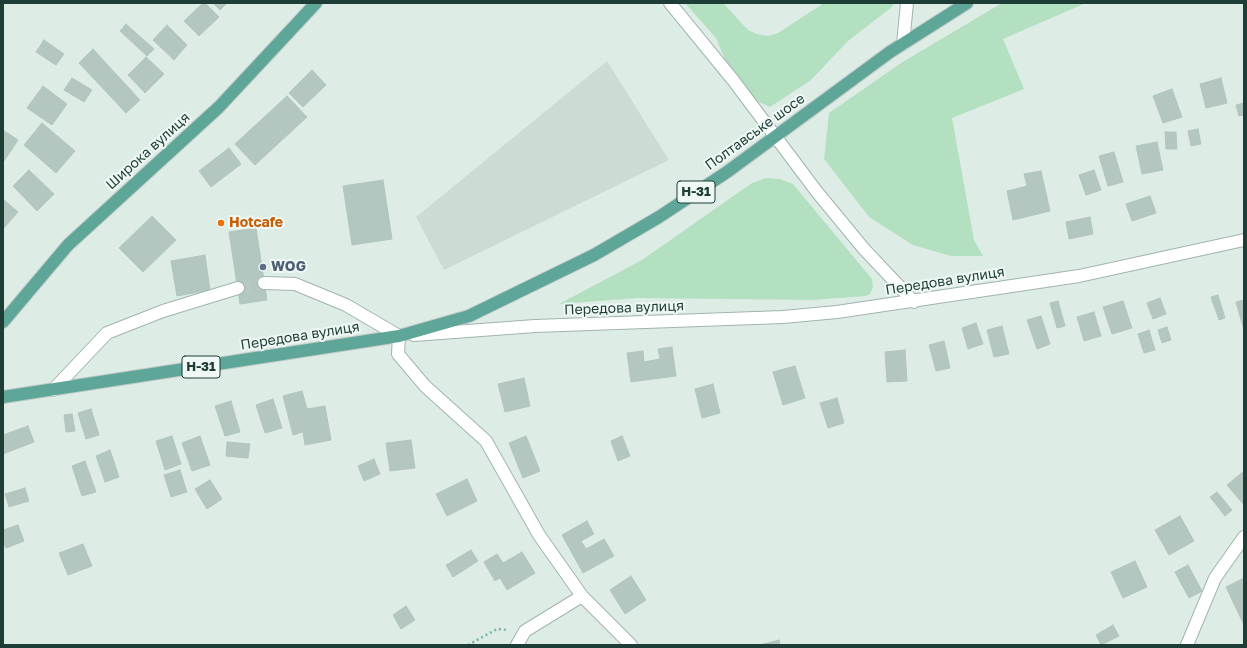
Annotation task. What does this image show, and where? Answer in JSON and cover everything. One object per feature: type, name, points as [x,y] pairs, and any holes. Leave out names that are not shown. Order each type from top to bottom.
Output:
[{"type":"main road","name":"Широка вулиця","points":[[3,322],[68,245],[219,107],[316,3]]},
{"type":"main road","name":"Полтавське шосе","points":[[399,336],[469,316],[594,255],[658,217],[727,172],[903,44],[967,3]]},
{"type":"main road","name":"Передова вулиця","points":[[3,397],[399,336]]},
{"type":"street","points":[[670,3],[776,136],[817,192],[864,249],[914,302]]},
{"type":"street","points":[[903,44],[907,3]]},
{"type":"street","name":"Передова вулиця","points":[[399,336],[535,326],[783,317],[837,312],[914,302],[1079,276],[1244,240]]},
{"type":"street","points":[[264,283],[295,284],[346,305],[399,336],[398,354],[425,386],[486,441],[539,535],[582,596],[631,645]]},
{"type":"street","points":[[53,390],[107,333],[163,311],[238,288]]},
{"type":"street","points":[[1187,645],[1215,578],[1244,537]]},
{"type":"street","points":[[517,645],[525,631],[582,596]]},
{"type":"path","points":[[468,645],[497,629],[525,631]]},
{"type":"shaded area","points":[[607,61],[669,160],[444,270],[416,217]]},
{"type":"green space","points":[[685,3],[723,3],[748,30],[757,34],[768,36],[778,33],[824,3],[893,3],[892,7],[848,41],[811,80],[770,107],[752,99],[733,79],[716,38]]},
{"type":"green space","points":[[1002,3],[1086,3],[1003,39],[1024,89],[952,118],[974,240],[983,256],[951,256],[913,245],[869,217],[824,159],[829,113],[901,63]]},
{"type":"green space","points":[[766,178],[780,179],[793,184],[872,279],[873,287],[870,294],[866,296],[812,300],[637,298],[559,304],[642,260],[752,183]]},
{"type":"building","points":[[203,3],[205,3],[219,17],[199,36],[184,21]]},
{"type":"building","points":[[213,3],[227,3],[220,10]]},
{"type":"building","points":[[126,24],[154,49],[147,56],[120,31]]},
{"type":"building","points":[[167,25],[187,45],[174,60],[153,40]]},
{"type":"building","points":[[44,40],[64,54],[56,65],[36,52]]},
{"type":"building","points":[[93,49],[140,100],[126,113],[79,63]]},
{"type":"building","points":[[146,57],[164,74],[145,93],[128,75]]},
{"type":"building","points":[[312,70],[326,85],[303,107],[289,93]]},
{"type":"building","points":[[72,78],[92,90],[84,102],[64,90]]},
{"type":"building","points":[[1221,78],[1227,103],[1206,108],[1200,84]]},
{"type":"building","points":[[43,86],[67,104],[52,125],[27,108]]},
{"type":"building","points":[[1172,89],[1182,117],[1163,123],[1153,96]]},
{"type":"building","points":[[287,96],[307,117],[255,165],[235,144]]},
{"type":"building","points":[[1244,103],[1244,115],[1239,116],[1236,105]]},
{"type":"building","points":[[42,123],[75,151],[56,173],[24,145]]},
{"type":"building","points":[[1198,129],[1201,144],[1191,146],[1188,131]]},
{"type":"building","points":[[3,130],[18,140],[4,161],[3,160]]},
{"type":"building","points":[[1165,132],[1176,132],[1177,149],[1166,149]]},
{"type":"building","points":[[1157,142],[1163,170],[1142,174],[1136,146]]},
{"type":"building","points":[[229,148],[241,164],[211,187],[199,171]]},
{"type":"building","points":[[1114,152],[1123,182],[1108,186],[1099,156]]},
{"type":"building","points":[[29,170],[54,194],[37,211],[13,186]]},
{"type":"building","points":[[1094,170],[1101,190],[1086,195],[1079,175]]},
{"type":"building","points":[[1041,171],[1050,211],[1013,220],[1007,191],[1027,186],[1024,174]]},
{"type":"building","points":[[383,180],[392,239],[352,245],[343,186]]},
{"type":"building","points":[[1150,196],[1156,213],[1132,221],[1126,204]]},
{"type":"building","points":[[3,199],[18,212],[3,229]]},
{"type":"building","points":[[152,216],[176,240],[143,272],[119,248]]},
{"type":"building","points":[[1090,217],[1093,234],[1069,239],[1066,222]]},
{"type":"building","points":[[256,228],[267,300],[240,304],[229,232]]},
{"type":"building","points":[[205,255],[210,290],[177,296],[171,261]]},
{"type":"building","points":[[1218,295],[1225,318],[1219,320],[1211,297]]},
{"type":"building","points":[[1160,298],[1166,314],[1153,319],[1147,303]]},
{"type":"building","points":[[1244,300],[1244,330],[1236,302]]},
{"type":"building","points":[[1058,301],[1065,326],[1057,328],[1050,303]]},
{"type":"building","points":[[1123,301],[1132,328],[1112,334],[1103,307]]},
{"type":"building","points":[[1094,312],[1101,336],[1084,341],[1077,317]]},
{"type":"building","points":[[1041,316],[1050,344],[1037,349],[1027,320]]},
{"type":"building","points":[[976,323],[983,344],[968,349],[962,328]]},
{"type":"building","points":[[1002,326],[1009,354],[994,357],[987,330]]},
{"type":"building","points":[[1167,327],[1171,340],[1162,343],[1158,330]]},
{"type":"building","points":[[1149,330],[1155,350],[1144,353],[1138,334]]},
{"type":"building","points":[[944,341],[950,368],[936,371],[929,345]]},
{"type":"building","points":[[672,347],[676,376],[631,382],[627,353],[643,351],[644,362],[660,359],[658,349]]},
{"type":"building","points":[[905,350],[907,381],[887,382],[885,352]]},
{"type":"building","points":[[795,366],[805,398],[783,405],[773,372]]},
{"type":"building","points":[[524,378],[530,406],[505,412],[498,384]]},
{"type":"building","points":[[713,384],[720,413],[702,418],[695,389]]},
{"type":"building","points":[[302,391],[307,409],[325,406],[331,440],[305,445],[303,432],[293,435],[283,396]]},
{"type":"building","points":[[837,398],[844,423],[828,428],[820,403]]},
{"type":"building","points":[[273,399],[282,428],[265,433],[256,405]]},
{"type":"building","points":[[231,401],[240,432],[225,436],[215,406]]},
{"type":"building","points":[[91,409],[99,435],[86,439],[78,413]]},
{"type":"building","points":[[72,414],[75,431],[66,432],[64,415]]},
{"type":"building","points":[[28,426],[34,442],[3,454],[3,435]]},
{"type":"building","points":[[172,436],[181,464],[165,470],[156,441]]},
{"type":"building","points":[[200,436],[210,465],[192,471],[182,443]]},
{"type":"building","points":[[526,436],[540,471],[523,478],[509,443]]},
{"type":"building","points":[[622,436],[630,456],[618,461],[611,441]]},
{"type":"building","points":[[411,440],[415,468],[390,471],[386,443]]},
{"type":"building","points":[[227,442],[250,444],[248,458],[226,456]]},
{"type":"building","points":[[110,450],[119,477],[105,482],[96,456]]},
{"type":"building","points":[[374,459],[380,474],[364,481],[358,466]]},
{"type":"building","points":[[85,461],[96,492],[82,496],[72,466]]},
{"type":"building","points":[[180,470],[187,492],[171,497],[164,475]]},
{"type":"building","points":[[1244,471],[1244,505],[1227,485]]},
{"type":"building","points":[[467,479],[477,501],[447,516],[436,494]]},
{"type":"building","points":[[210,480],[222,499],[207,509],[195,489]]},
{"type":"building","points":[[25,488],[29,501],[9,507],[5,494]]},
{"type":"building","points":[[1217,492],[1232,510],[1225,516],[1210,497]]},
{"type":"building","points":[[1180,516],[1194,541],[1169,555],[1155,530]]},
{"type":"building","points":[[587,521],[594,534],[581,541],[586,549],[604,539],[614,556],[583,573],[562,535]]},
{"type":"building","points":[[18,525],[24,541],[6,548],[3,541],[3,530]]},
{"type":"building","points":[[83,544],[92,566],[68,575],[59,553]]},
{"type":"building","points":[[471,550],[478,561],[453,577],[446,565]]},
{"type":"building","points":[[522,552],[535,573],[507,590],[500,578],[495,581],[484,562],[497,554],[503,563]]},
{"type":"building","points":[[1135,561],[1147,587],[1123,598],[1111,572]]},
{"type":"building","points":[[1188,565],[1202,591],[1189,598],[1175,572]]},
{"type":"building","points":[[631,576],[646,600],[625,614],[610,590]]},
{"type":"building","points":[[1244,578],[1244,625],[1226,587]]},
{"type":"building","points":[[406,606],[415,620],[401,629],[393,615]]},
{"type":"building","points":[[1113,625],[1119,636],[1101,645],[1096,635]]},
{"type":"building","points":[[779,640],[780,645],[763,645],[763,644]]},
{"type":"tunnel","points":[[238,288],[264,283]]},
{"type":"place","name":"Hotcafe","points":[[221,223]]},
{"type":"place","name":"WOG","points":[[263,267]]}]
